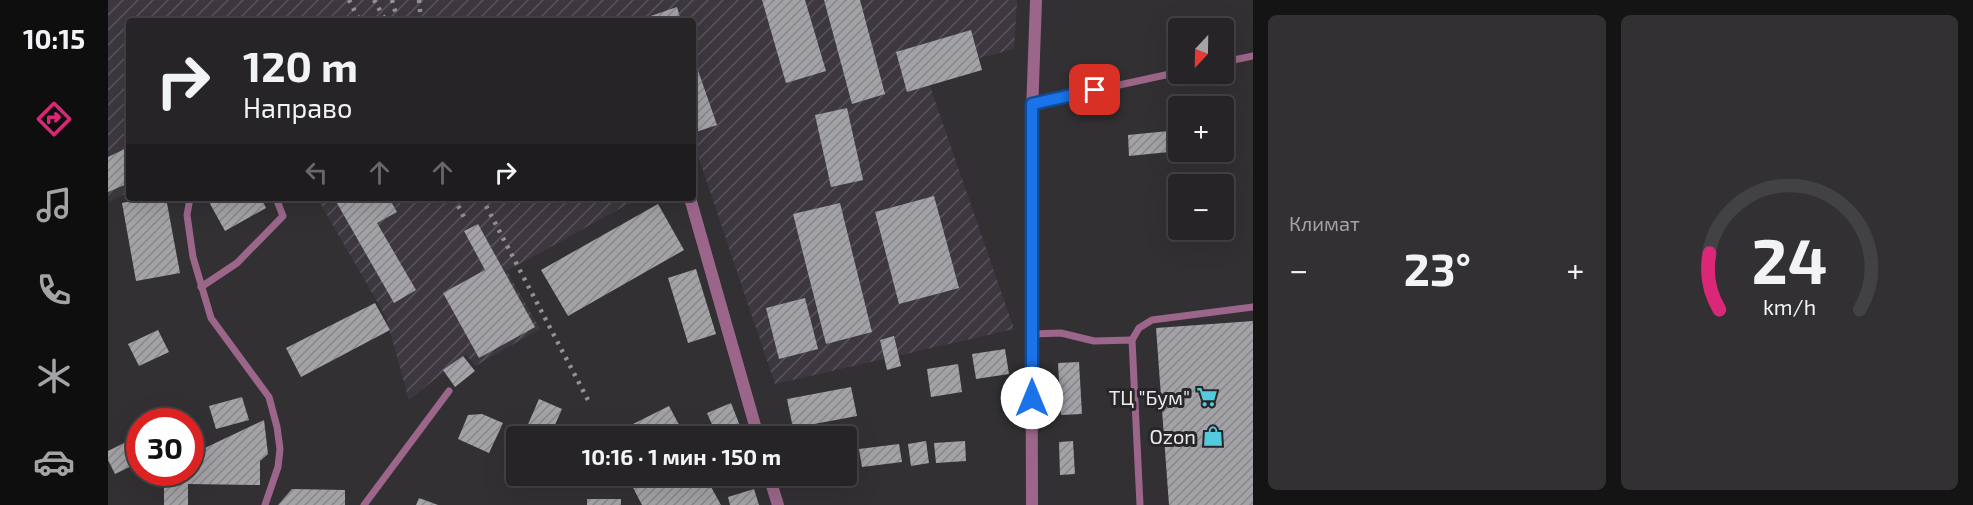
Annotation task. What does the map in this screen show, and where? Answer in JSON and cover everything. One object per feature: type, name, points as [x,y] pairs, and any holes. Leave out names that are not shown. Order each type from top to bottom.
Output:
[{"type":"street","points":[[1032,505],[1032,104],[1036,0]]},
{"type":"street","points":[[691,201],[755,426]]},
{"type":"street","points":[[772,486],[778,505]]},
{"type":"lane","points":[[1234,60],[1253,56]]},
{"type":"lane","points":[[1032,104],[1168,74]]},
{"type":"lane","points":[[189,201],[187,215],[193,257],[212,318],[269,396],[280,449],[278,467],[265,505]]},
{"type":"lane","points":[[201,287],[237,263],[283,216],[277,201]]},
{"type":"lane","points":[[1140,505],[1132,340],[1139,328],[1152,320],[1253,307]]},
{"type":"lane","points":[[1032,334],[1061,333],[1094,341],[1132,340]]},
{"type":"lane","points":[[364,505],[448,391]]},
{"type":"shaded area","points":[[108,0],[1017,0],[1014,49],[925,72],[1014,329],[775,384],[696,150],[696,18],[126,18],[126,193],[108,202]]},
{"type":"shaded area","points":[[319,201],[634,201],[507,271],[540,329],[475,366],[466,354],[409,400],[386,317]]},
{"type":"building","points":[[762,0],[805,0],[826,71],[786,83]]},
{"type":"building","points":[[824,0],[860,0],[885,94],[852,104]]},
{"type":"building","points":[[677,7],[680,18],[645,18]]},
{"type":"building","points":[[971,30],[982,70],[907,92],[896,52]]},
{"type":"building","points":[[696,65],[717,125],[696,132]]},
{"type":"building","points":[[1092,66],[1095,81],[1081,84],[1078,69]]},
{"type":"building","points":[[847,108],[863,180],[831,187],[815,115]]},
{"type":"building","points":[[1168,131],[1168,152],[1129,156],[1128,135]]},
{"type":"building","points":[[126,148],[126,184],[108,192],[108,157]]},
{"type":"building","points":[[934,196],[959,288],[899,304],[875,212]]},
{"type":"building","points":[[167,201],[180,273],[136,281],[122,203]]},
{"type":"building","points":[[262,201],[266,208],[225,231],[209,202]]},
{"type":"building","points":[[336,201],[391,201],[397,212],[377,223],[416,290],[394,303]]},
{"type":"building","points":[[840,203],[872,332],[826,344],[793,214]]},
{"type":"building","points":[[658,204],[684,250],[568,316],[541,270]]},
{"type":"building","points":[[478,224],[535,327],[479,358],[443,293],[485,270],[464,231]]},
{"type":"building","points":[[696,269],[716,334],[688,343],[668,278]]},
{"type":"building","points":[[805,298],[818,349],[779,359],[766,308]]},
{"type":"building","points":[[375,303],[390,330],[301,377],[286,348]]},
{"type":"building","name":"ТЦ \"Бум\"","points":[[1253,321],[1253,505],[1169,505],[1156,328]]},
{"type":"building","points":[[158,330],[169,352],[139,366],[128,344]]},
{"type":"building","points":[[894,336],[901,366],[887,370],[880,340]]},
{"type":"building","points":[[1005,349],[1009,374],[976,379],[972,354]]},
{"type":"building","points":[[463,356],[475,371],[455,387],[443,370]]},
{"type":"building","points":[[1079,362],[1082,414],[1061,415],[1058,363]]},
{"type":"building","points":[[958,364],[962,392],[931,397],[927,369]]},
{"type":"building","points":[[851,387],[857,416],[793,426],[787,399]]},
{"type":"building","points":[[242,397],[249,420],[216,429],[209,406]]},
{"type":"building","points":[[539,399],[562,409],[554,426],[527,426]]},
{"type":"building","points":[[731,403],[740,426],[713,426],[707,413]]},
{"type":"building","points":[[669,406],[680,426],[629,426]]},
{"type":"building","points":[[482,414],[503,423],[489,453],[458,439],[468,415]]},
{"type":"building","points":[[264,420],[268,454],[260,461],[260,485],[204,484],[204,448]]},
{"type":"building","points":[[926,441],[929,463],[911,466],[908,444]]},
{"type":"building","points":[[965,441],[966,461],[936,463],[934,443]]},
{"type":"building","points":[[1073,441],[1075,474],[1060,475],[1059,442]]},
{"type":"building","points":[[126,442],[126,469],[115,474],[108,460],[108,451]]},
{"type":"building","points":[[899,444],[902,462],[862,467],[859,449]]},
{"type":"building","points":[[164,486],[188,486],[188,505],[164,505]]},
{"type":"building","points":[[632,486],[711,486],[721,505],[642,505]]},
{"type":"building","points":[[292,489],[345,490],[345,505],[278,505]]},
{"type":"building","points":[[754,489],[759,505],[730,505],[728,497]]},
{"type":"building","points":[[419,498],[438,505],[416,505]]},
{"type":"building","points":[[587,499],[621,499],[621,505],[587,505]]},
{"type":"railway","points":[[349,0],[358,18]]},
{"type":"railway","points":[[374,0],[384,18]]},
{"type":"railway","points":[[392,0],[397,18]]},
{"type":"railway","points":[[419,0],[421,18]]},
{"type":"railway","points":[[456,201],[465,219]]},
{"type":"railway","points":[[484,201],[589,402]]},
{"type":"place","name":"ТЦ \"Бум\"","points":[[1207,397]]},
{"type":"place","name":"Ozon","points":[[1213,436]]},
{"type":"route","points":[[1032,398],[1032,104],[1095,90]]}]
